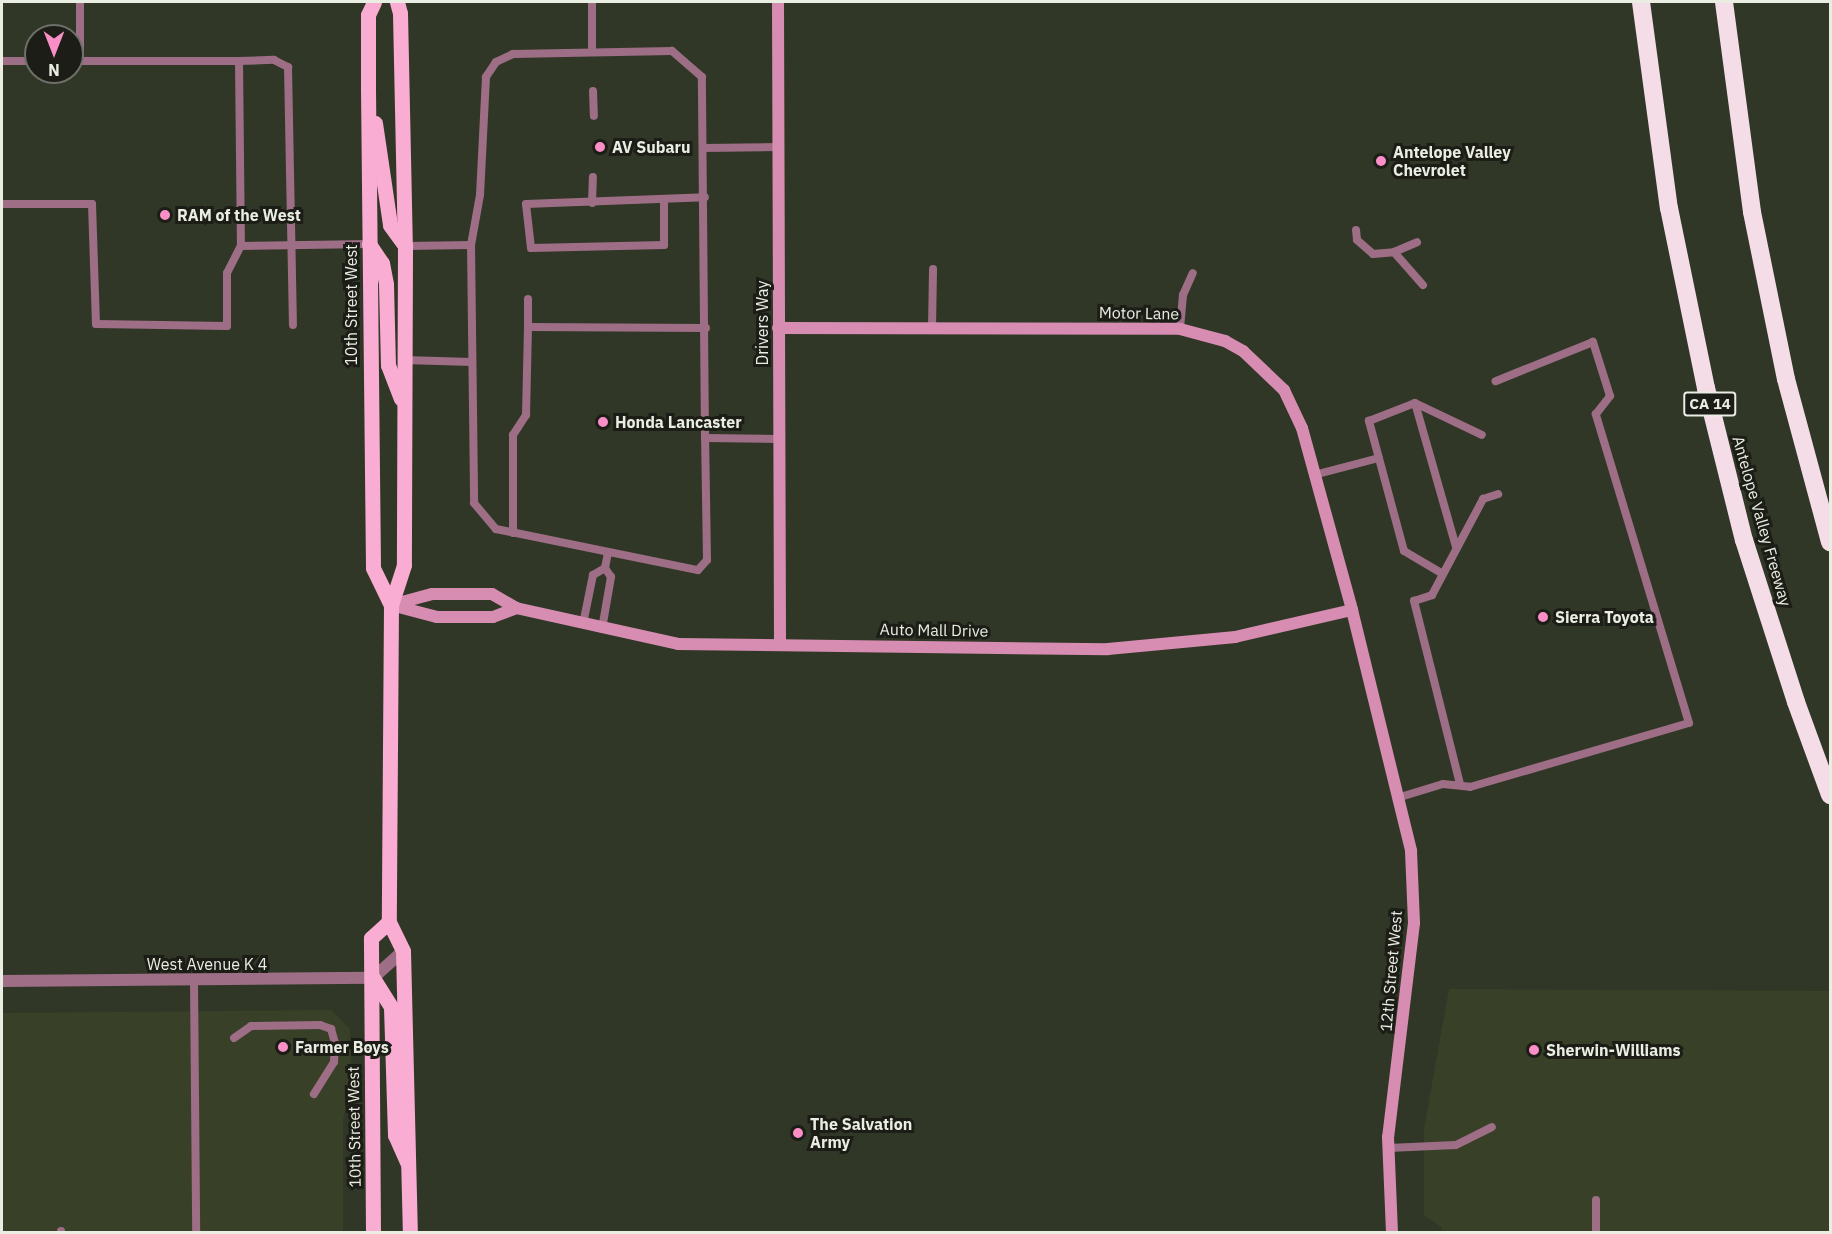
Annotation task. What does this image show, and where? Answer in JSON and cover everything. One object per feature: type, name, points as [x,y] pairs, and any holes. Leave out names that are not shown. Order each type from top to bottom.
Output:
[{"type":"highway","name":"Antelope Valley Freeway","points":[[1641,2],[1669,208],[1706,388],[1748,551],[1796,702],[1830,795]]},
{"type":"highway","points":[[1724,2],[1752,212],[1786,379],[1830,542]]},
{"type":"main road","name":"10th Street West","points":[[374,2],[368,15],[373,568],[391,605]]},
{"type":"main road","name":"10th Street West","points":[[397,2],[400,13],[405,246],[404,565],[391,605],[389,922],[404,951],[410,1233]]},
{"type":"main road","points":[[368,89],[384,169],[388,216],[405,246]]},
{"type":"main road","points":[[369,244],[382,263],[386,284],[388,365],[404,408]]},
{"type":"main road","name":"10th Street West","points":[[374,1233],[371,938],[389,922]]},
{"type":"main road","points":[[373,978],[391,1007],[395,1135],[410,1169]]},
{"type":"street","name":"Drivers Way","points":[[778,2],[780,644]]},
{"type":"street","name":"Motor Lane","points":[[778,328],[1180,329],[1225,341],[1252,357],[1273,377],[1295,408],[1352,610]]},
{"type":"street","name":"Auto Mall Drive","points":[[391,605],[432,594],[492,594],[516,608],[678,644],[1108,649],[1235,637],[1352,610]]},
{"type":"street","points":[[391,605],[437,617],[493,617],[516,608]]},
{"type":"street","name":"12th Street West","points":[[1352,610],[1411,851],[1414,923],[1388,1148],[1392,1233]]},
{"type":"street","points":[[373,978],[404,951]]},
{"type":"street","name":"West Avenue K 4","points":[[2,981],[373,978]]},
{"type":"lane","points":[[79,24],[80,2]]},
{"type":"lane","points":[[592,2],[592,51]]},
{"type":"lane","points":[[592,51],[672,51],[702,77],[705,197],[706,560],[698,570],[496,529],[474,503],[471,245],[480,195],[486,77],[496,62],[513,54],[592,51]]},
{"type":"lane","points":[[84,61],[274,60],[288,67],[293,325]]},
{"type":"lane","points":[[2,61],[24,61]]},
{"type":"lane","points":[[2,204],[92,204],[96,324],[227,326],[227,273],[241,246],[239,61]]},
{"type":"lane","points":[[593,91],[594,116]]},
{"type":"lane","points":[[703,148],[778,147]]},
{"type":"lane","points":[[592,203],[593,177]]},
{"type":"lane","points":[[664,201],[664,245],[531,248],[526,204],[664,201],[705,197]]},
{"type":"lane","points":[[1356,230],[1357,240],[1373,254],[1394,252],[1417,242]]},
{"type":"lane","points":[[241,246],[369,244]]},
{"type":"lane","points":[[405,246],[471,245]]},
{"type":"lane","points":[[1394,252],[1423,285]]},
{"type":"lane","points":[[932,328],[933,269]]},
{"type":"lane","points":[[1180,329],[1183,295],[1193,273]]},
{"type":"lane","points":[[513,533],[513,435],[526,415],[528,299]]},
{"type":"lane","points":[[528,327],[706,328]]},
{"type":"lane","points":[[1397,798],[1443,784],[1460,784],[1470,787],[1689,723],[1596,414],[1610,396],[1593,342],[1496,381]]},
{"type":"lane","points":[[404,360],[472,362]]},
{"type":"lane","points":[[1443,574],[1404,551],[1369,421],[1415,403],[1482,435]]},
{"type":"lane","points":[[1415,403],[1456,547]]},
{"type":"lane","points":[[705,438],[779,439]]},
{"type":"lane","points":[[1314,475],[1379,458]]},
{"type":"lane","points":[[1460,784],[1414,601],[1432,595],[1483,499],[1498,494]]},
{"type":"lane","points":[[602,628],[611,577],[605,568],[608,553]]},
{"type":"lane","points":[[584,624],[593,575],[605,568]]},
{"type":"lane","points":[[194,980],[196,1233]]},
{"type":"lane","points":[[234,1038],[251,1026],[320,1025],[331,1029],[335,1043],[334,1062],[314,1094]]},
{"type":"lane","points":[[1388,1148],[1456,1145],[1492,1127]]},
{"type":"lane","points":[[1596,1200],[1596,1233]]},
{"type":"shaded area","points":[[1449,989],[1830,991],[1830,1232],[1441,1232],[1442,1228],[1424,1215],[1424,1129]]},
{"type":"shaded area","points":[[331,1010],[350,1029],[351,1073],[343,1120],[343,1232],[2,1232],[2,1013]]},
{"type":"place","name":"AV Subaru","points":[[600,147]]},
{"type":"place","name":"Antelope Valley Chevrolet","points":[[1381,161]]},
{"type":"place","name":"RAM of the West","points":[[165,215]]},
{"type":"place","name":"Honda Lancaster","points":[[603,422]]},
{"type":"place","name":"Sierra Toyota","points":[[1543,617]]},
{"type":"place","name":"Farmer Boys","points":[[283,1047]]},
{"type":"place","name":"Sherwin-Williams","points":[[1534,1050]]},
{"type":"place","name":"The Salvation Army","points":[[798,1133]]}]
